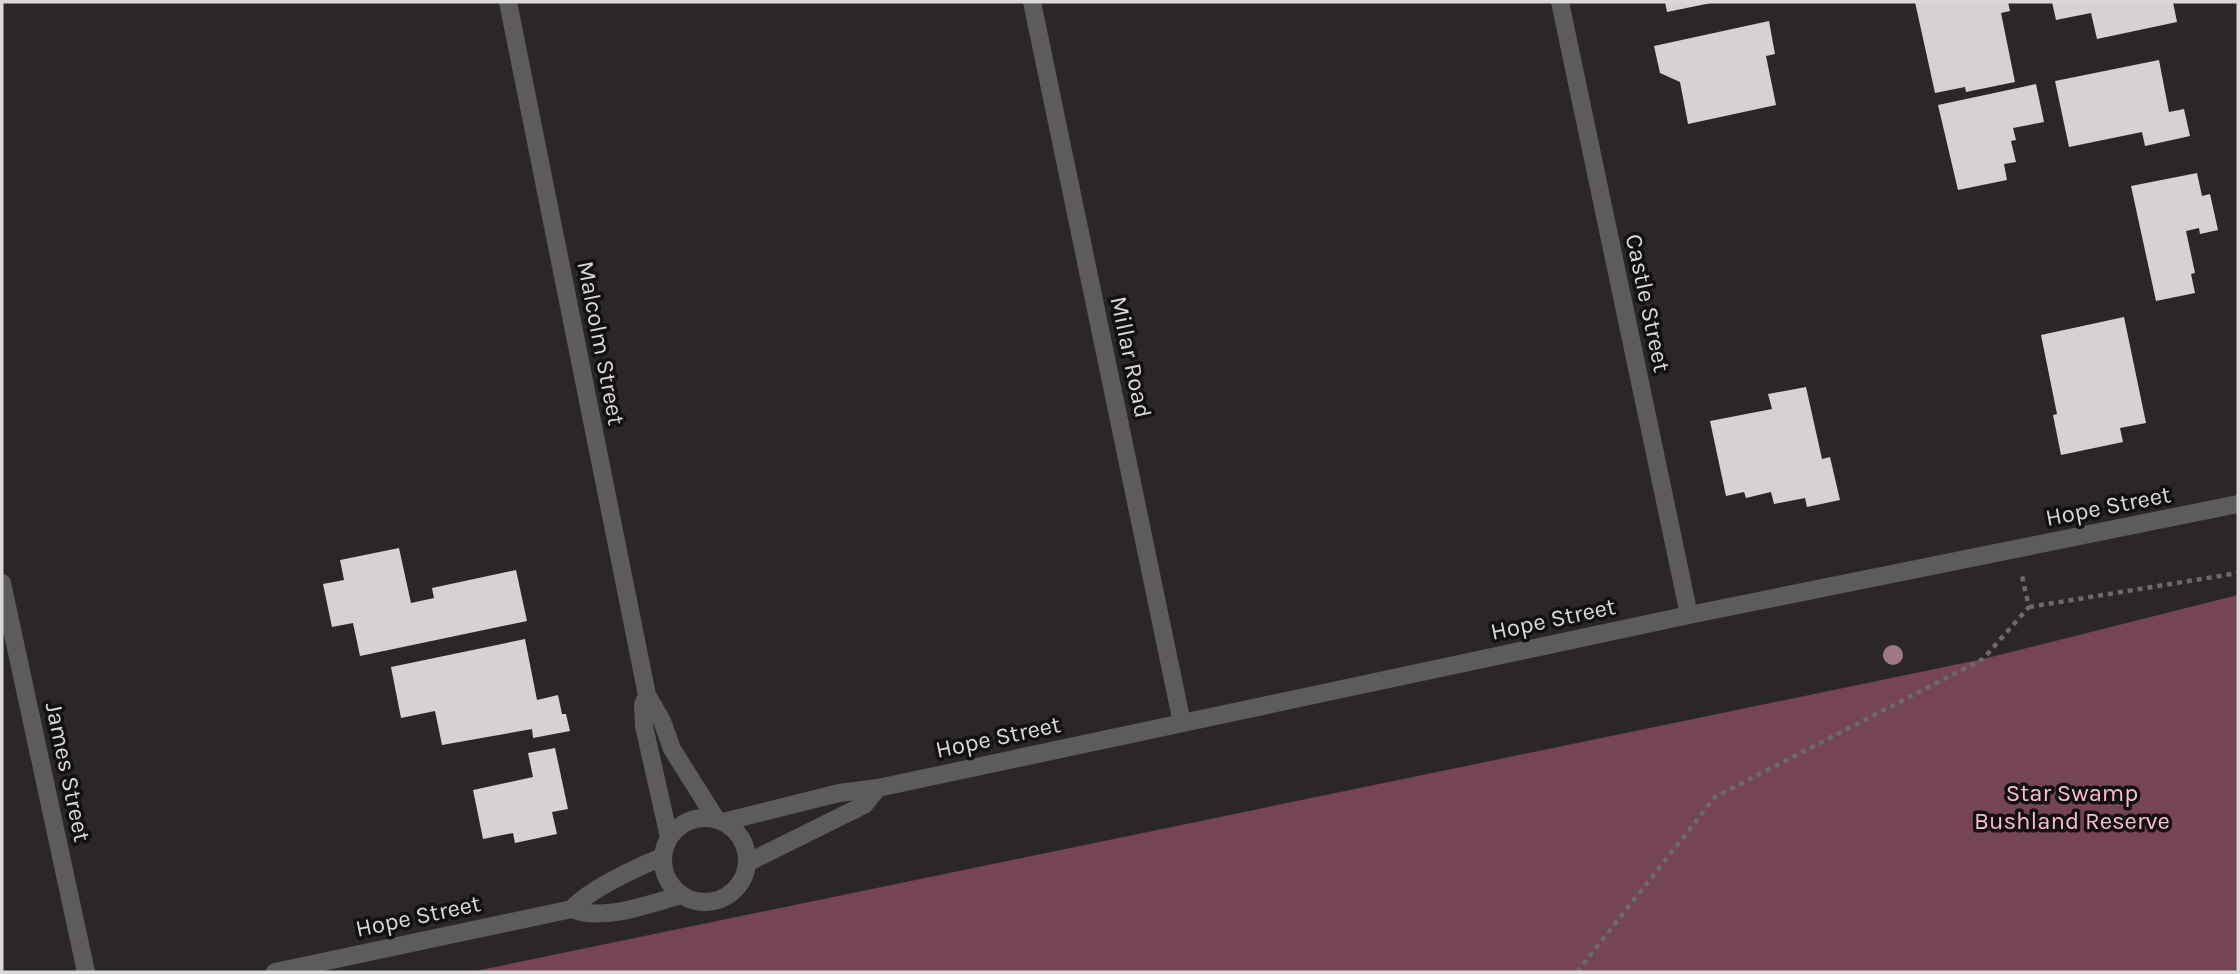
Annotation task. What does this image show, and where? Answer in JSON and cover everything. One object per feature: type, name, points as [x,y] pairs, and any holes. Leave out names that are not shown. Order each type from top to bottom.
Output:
[{"type":"street","name":"Malcolm Street","points":[[508,2],[647,695],[662,721],[672,749],[720,821]]},
{"type":"street","name":"Millar Road","points":[[1032,2],[1182,723]]},
{"type":"street","name":"Castle Street","points":[[1560,2],[1689,615]]},
{"type":"street","name":"Hope Street","points":[[720,821],[839,793],[878,788],[1689,615],[2238,504]]},
{"type":"street","name":"James Street","points":[[2,583],[86,972]]},
{"type":"street","name":"Malcolm Street","points":[[647,695],[643,705],[644,726],[669,837]]},
{"type":"street","name":"Hope Street","points":[[747,863],[863,805],[878,788]]},
{"type":"street","points":[[695,819],[720,821],[741,839],[746,850],[747,863],[743,877],[735,889],[724,898],[709,902],[695,901],[681,895],[667,878],[663,857],[669,837],[676,829],[695,819]]},
{"type":"street","name":"Hope Street","points":[[572,909],[578,901],[640,865],[663,857]]},
{"type":"street","name":"Hope Street","points":[[275,972],[572,909],[584,914],[600,913],[681,895]]},
{"type":"path","points":[[2016,549],[2029,607]]},
{"type":"path","points":[[1577,972],[1715,797],[1983,659],[2029,607],[2238,573]]},
{"type":"green space","name":"Star Swamp Bushland Reserve","points":[[2238,595],[2238,972],[471,972],[1983,659]]},
{"type":"building","points":[[1665,2],[1711,2],[1711,3],[1667,12]]},
{"type":"building","points":[[1915,2],[2008,2],[2010,11],[2001,13],[2015,82],[1966,92],[1965,87],[1935,93]]},
{"type":"building","points":[[2052,2],[2173,2],[2177,22],[2097,39],[2091,13],[2056,20]]},
{"type":"building","points":[[1769,21],[1775,54],[1766,56],[1776,105],[1688,124],[1680,82],[1660,73],[1654,46]]},
{"type":"building","points":[[2159,60],[2169,112],[2184,109],[2190,136],[2145,146],[2142,132],[2069,147],[2055,81]]},
{"type":"building","points":[[2036,84],[2044,122],[2013,128],[2016,140],[2011,141],[2016,162],[2004,164],[2007,180],[1958,190],[1938,105]]},
{"type":"building","points":[[2197,173],[2202,196],[2210,194],[2218,230],[2200,234],[2199,228],[2186,231],[2195,273],[2191,274],[2195,293],[2156,301],[2131,186]]},
{"type":"building","points":[[2124,317],[2146,423],[2120,428],[2123,442],[2061,455],[2053,415],[2057,414],[2041,335]]},
{"type":"building","points":[[1806,387],[1822,459],[1830,457],[1840,500],[1807,507],[1805,498],[1774,504],[1771,492],[1746,498],[1744,492],[1726,496],[1710,421],[1772,409],[1768,394]]},
{"type":"building","points":[[399,548],[411,603],[434,598],[432,588],[516,570],[527,621],[360,656],[353,623],[332,627],[323,584],[344,580],[340,560]]},
{"type":"building","points":[[525,639],[537,700],[558,695],[562,714],[566,714],[570,731],[533,738],[532,729],[442,745],[435,711],[401,718],[391,667]]},
{"type":"building","points":[[555,748],[568,809],[552,812],[557,834],[515,843],[513,833],[483,839],[473,790],[533,777],[528,753]]}]
